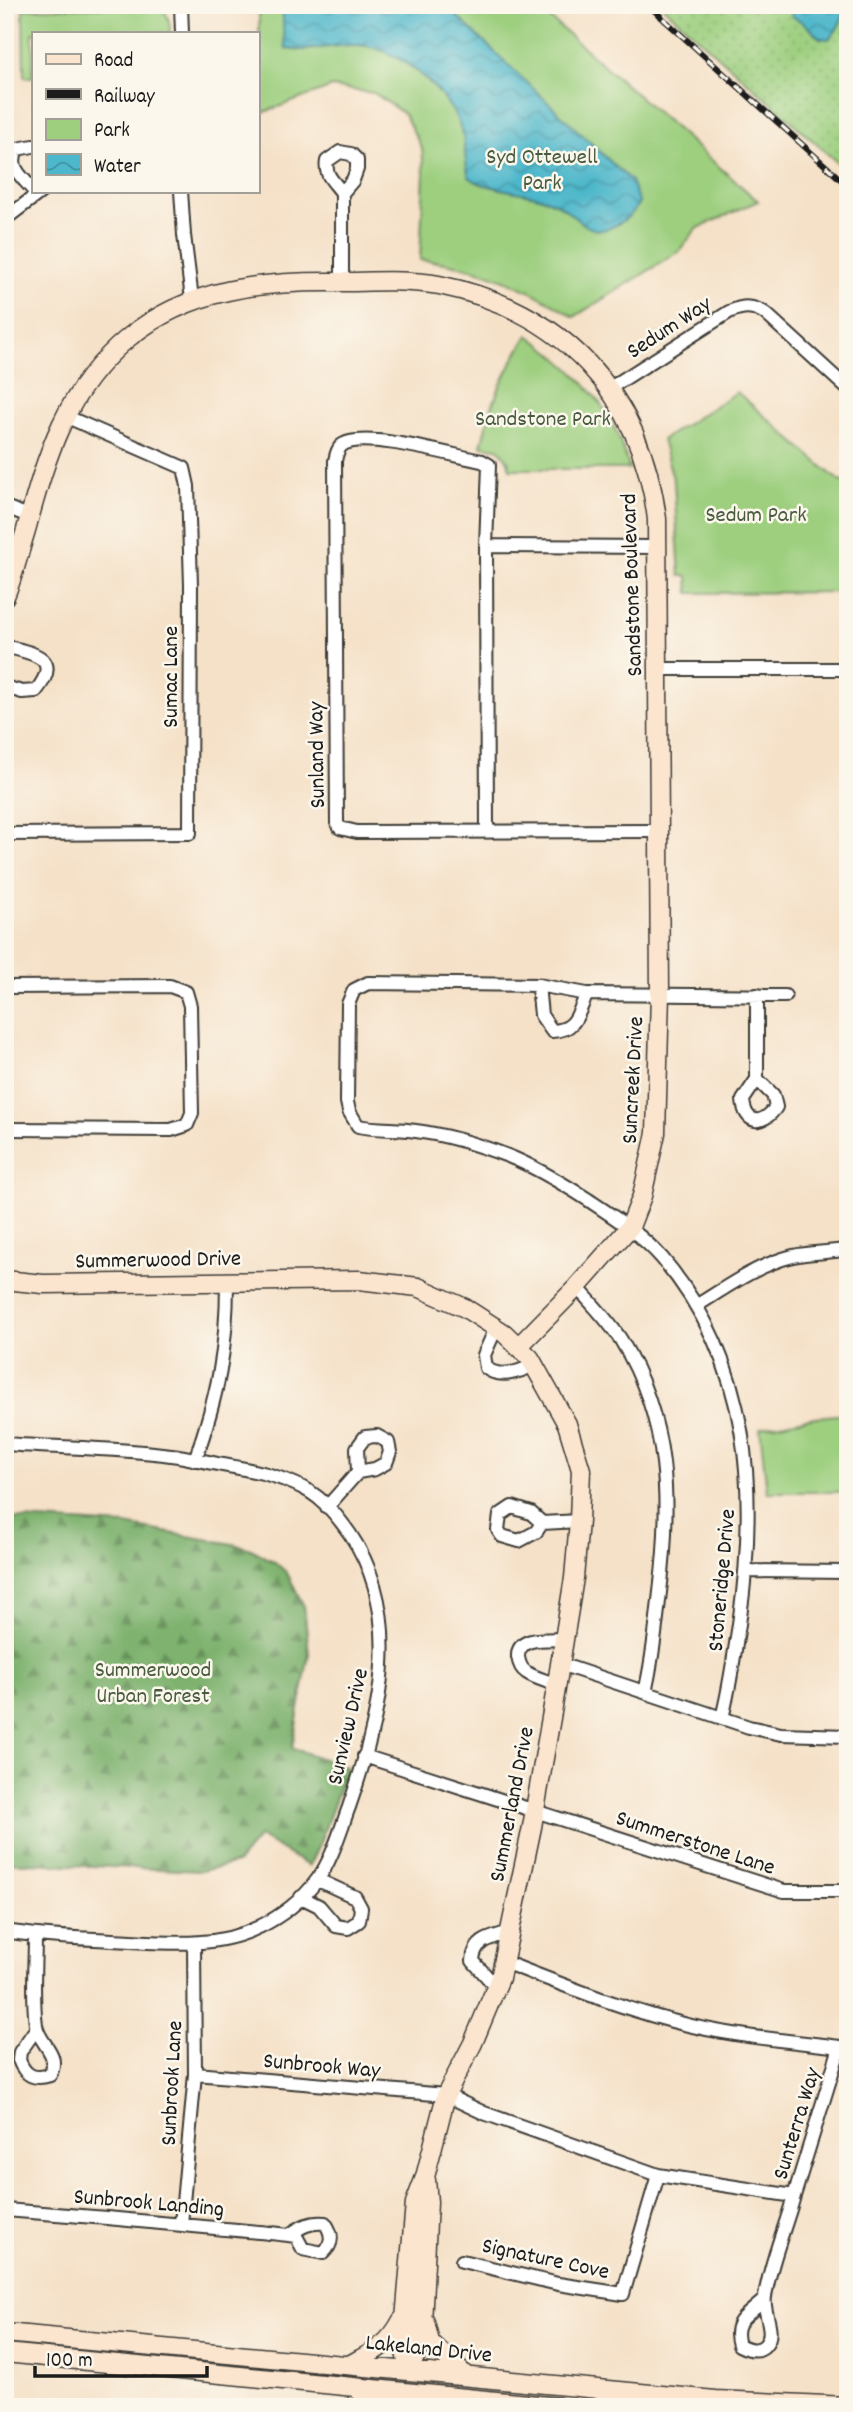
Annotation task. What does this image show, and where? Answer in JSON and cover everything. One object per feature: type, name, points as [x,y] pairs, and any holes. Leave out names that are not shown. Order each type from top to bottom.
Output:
[{"type":"street","points":[[181,5],[182,32]]},
{"type":"street","points":[[32,146],[17,149],[13,163],[16,172],[32,187]]},
{"type":"street","points":[[5,219],[37,192]]},
{"type":"street","points":[[181,192],[192,299]]},
{"type":"street","points":[[342,193],[342,282]]},
{"type":"street","name":"Sandstone Boulevard","points":[[5,596],[47,458],[75,397],[101,364],[128,338],[155,318],[192,299],[227,289],[264,284],[342,282],[436,285],[504,304],[549,330],[594,370],[610,388],[637,438],[646,462],[654,497],[657,547],[659,810]]},
{"type":"street","name":"Sedum Way","points":[[610,388],[729,312],[747,306],[766,314],[848,389]]},
{"type":"street","name":"Sumac Lane","points":[[5,834],[190,833],[191,584],[188,486],[184,468],[65,416]]},
{"type":"street","name":"Sunland Way","points":[[486,546],[489,465],[376,440],[354,441],[340,447],[335,461],[337,824],[347,832],[658,831]]},
{"type":"street","points":[[5,507],[29,516]]},
{"type":"street","points":[[487,831],[486,546],[657,547]]},
{"type":"street","points":[[5,646],[38,655],[47,672],[44,682],[36,691],[22,692],[5,687]]},
{"type":"street","points":[[659,669],[848,668]]},
{"type":"street","name":"Suncreek Drive","points":[[518,1347],[577,1287],[630,1227],[642,1196],[656,1133],[660,995],[659,810]]},
{"type":"street","name":"Stoneridge Drive","points":[[538,985],[368,983],[354,990],[348,1004],[349,1111],[358,1126],[416,1131],[450,1138],[511,1157],[564,1184],[630,1227],[661,1257],[696,1306],[729,1378],[740,1415],[748,1491],[747,1571],[730,1687],[722,1718]]},
{"type":"street","points":[[587,995],[573,1025],[564,1031],[552,1031],[541,1015],[538,985],[587,995],[785,996]]},
{"type":"street","points":[[5,987],[170,986],[186,992],[190,1006],[192,1113],[187,1125],[171,1130],[5,1129]]},
{"type":"street","points":[[757,995],[757,1079]]},
{"type":"street","points":[[696,1306],[744,1275],[771,1263],[796,1256],[848,1249]]},
{"type":"street","name":"Summerwood Drive","points":[[5,1280],[43,1283],[274,1281]]},
{"type":"street","name":"Summerland Drive","points":[[274,1281],[359,1280],[418,1287],[465,1308],[496,1328],[534,1365],[567,1424],[581,1470],[579,1521],[565,1639],[535,1810],[504,1962],[473,2043],[446,2095],[425,2177],[415,2203],[414,2314],[403,2343],[410,2370]]},
{"type":"street","points":[[195,1460],[214,1406],[222,1367],[227,1324],[226,1281]]},
{"type":"street","name":"Summerwood Drive","points":[[5,1288],[43,1283]]},
{"type":"street","points":[[577,1287],[621,1340],[641,1382],[656,1427],[666,1474],[667,1536],[645,1692]]},
{"type":"street","points":[[496,1328],[484,1355],[486,1368],[495,1374],[505,1374],[534,1365]]},
{"type":"street","name":"Sunview Drive","points":[[5,1444],[170,1455],[272,1474],[307,1490],[335,1513],[358,1547],[373,1581],[383,1626],[379,1690],[364,1756],[338,1838],[317,1880],[291,1908],[260,1927],[225,1939],[194,1943],[35,1936],[5,1931]]},
{"type":"street","points":[[327,1507],[358,1472]]},
{"type":"street","points":[[542,1523],[579,1521]]},
{"type":"street","points":[[747,1571],[848,1572]]},
{"type":"street","points":[[557,1685],[527,1673],[520,1664],[518,1653],[523,1644],[528,1642],[565,1639]]},
{"type":"street","points":[[560,1664],[722,1718],[781,1734],[848,1736]]},
{"type":"street","name":"Summerstone Lane","points":[[364,1756],[784,1891],[848,1891]]},
{"type":"street","points":[[302,1897],[319,1906],[336,1926],[348,1928],[359,1921],[362,1908],[355,1897],[317,1880]]},
{"type":"street","points":[[496,1987],[473,1961],[474,1950],[480,1943],[510,1932]]},
{"type":"street","points":[[35,1936],[36,2029]]},
{"type":"street","name":"Sunbrook Lane","points":[[181,2224],[195,2074],[194,1943]]},
{"type":"street","name":"Sunterra Way","points":[[446,2095],[484,2113],[658,2175],[794,2196],[840,2047],[729,2033],[691,2025],[598,1998],[504,1962]]},
{"type":"street","name":"Sunbrook Way","points":[[195,2074],[446,2095]]},
{"type":"street","name":"Signature Cove","points":[[462,2261],[558,2284],[623,2294],[658,2175]]},
{"type":"street","points":[[764,2300],[794,2196]]},
{"type":"street","name":"Sunbrook Landing","points":[[5,2210],[289,2235]]},
{"type":"street","points":[[350,2364],[378,2349],[414,2314],[430,2342],[466,2376]]},
{"type":"street","name":"Lakeland Drive","points":[[5,2333],[715,2400],[848,2406]]},
{"type":"street","name":"Lakeland Drive","points":[[5,2353],[357,2388],[410,2402],[559,2407]]},
{"type":"street","points":[[350,2364],[388,2376],[410,2402],[429,2386],[466,2376]]},
{"type":"street","points":[[375,2407],[357,2388],[410,2370],[429,2386],[461,2402]]},
{"type":"green space","name":"Syd Ottewell Park","points":[[259,5],[535,5],[758,201],[696,229],[680,251],[574,317],[501,278],[462,266],[420,260],[424,173],[422,148],[404,114],[374,93],[332,87],[259,114]]},
{"type":"green space","points":[[661,5],[848,5],[848,172]]},
{"type":"green space","points":[[153,6],[167,16],[170,32],[32,32],[32,77],[24,77],[23,9]]},
{"type":"green space","name":"Sandstone Park","points":[[528,335],[555,356],[593,394],[612,423],[630,469],[510,469],[508,461],[498,448],[481,446],[499,388]]},
{"type":"green space","name":"Sedum Park","points":[[737,392],[839,481],[848,483],[848,592],[689,593],[688,576],[680,576],[674,482],[662,440]]},
{"type":"green space","points":[[848,1414],[848,1492],[767,1492],[760,1428],[815,1417]]},
{"type":"green space","name":"Summerwood Urban Forest","points":[[5,1518],[125,1525],[233,1544],[251,1549],[275,1562],[287,1573],[304,1606],[309,1654],[292,1748],[347,1767],[309,1866],[259,1837],[237,1863],[201,1871],[5,1862]]},
{"type":"water","points":[[283,5],[445,5],[631,181],[639,203],[622,221],[610,228],[599,230],[587,227],[562,207],[548,200],[477,182],[469,177],[463,135],[455,115],[433,86],[419,73],[388,53],[372,47],[347,45],[303,50],[286,49]]},
{"type":"water","points":[[789,5],[848,7],[829,39],[820,38],[792,16]]},
{"type":"railway","points":[[648,5],[848,186]]}]
